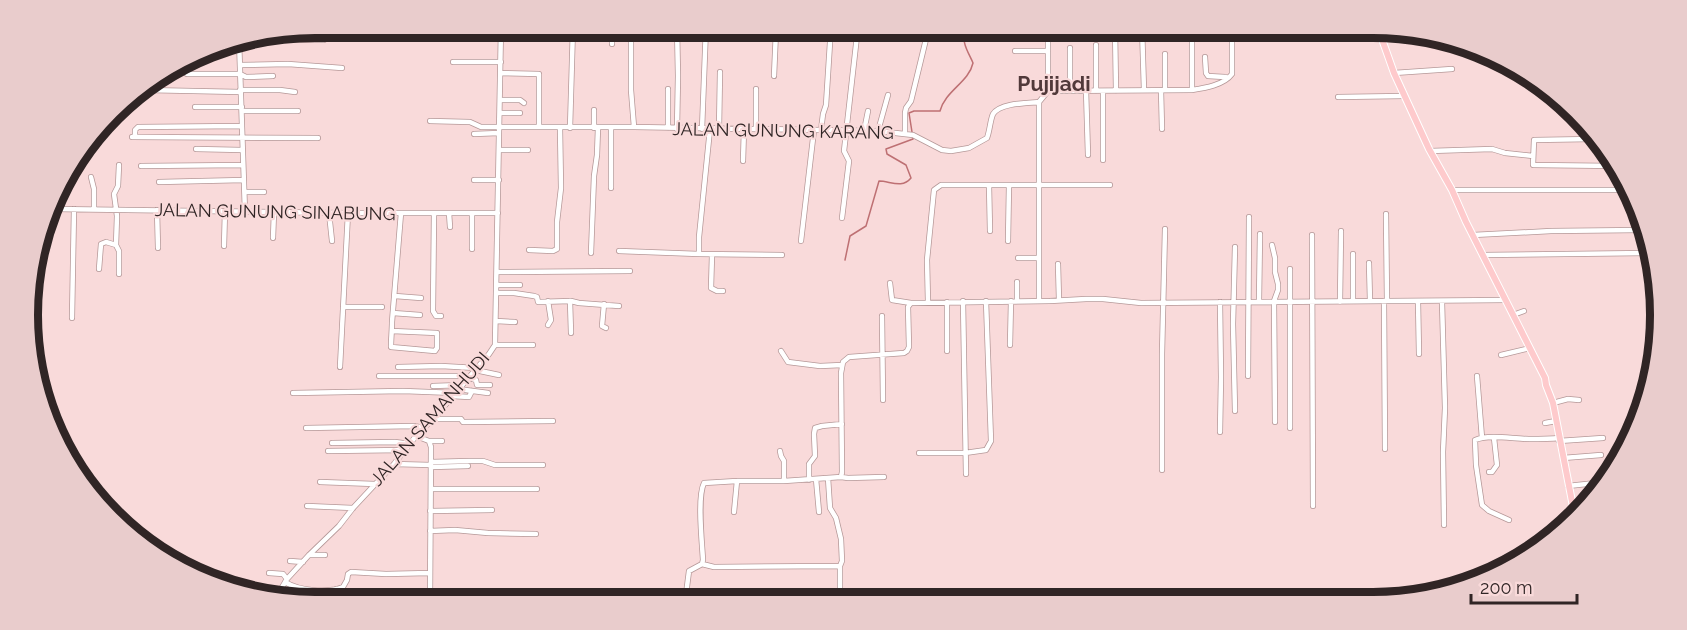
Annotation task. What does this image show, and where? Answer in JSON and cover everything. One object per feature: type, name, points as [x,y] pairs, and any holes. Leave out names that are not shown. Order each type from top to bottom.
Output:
[{"type":"main road","points":[[1382,38],[1394,73],[1430,151],[1452,189],[1545,378],[1553,403],[1573,506]]},
{"type":"street","name":"JALAN SAMANHUDI","points":[[280,590],[309,555],[339,526],[394,464],[495,345],[501,38]]},
{"type":"street","points":[[570,128],[573,38]]},
{"type":"street","points":[[612,38],[612,44]]},
{"type":"street","points":[[631,38],[634,127]]},
{"type":"street","points":[[677,38],[677,129]]},
{"type":"street","points":[[702,129],[706,38]]},
{"type":"street","points":[[774,76],[776,38]]},
{"type":"street","points":[[821,130],[826,105],[830,38]]},
{"type":"street","points":[[842,218],[849,161],[844,151],[857,38]]},
{"type":"street","points":[[911,135],[905,113],[911,101],[926,38]]},
{"type":"street","points":[[1039,301],[1039,102],[1048,91],[1048,38]]},
{"type":"street","points":[[1114,38],[1116,91]]},
{"type":"street","points":[[1142,38],[1144,90]]},
{"type":"street","points":[[1192,38],[1192,90]]},
{"type":"street","points":[[1048,91],[1192,90],[1211,86],[1232,75],[1232,38]]},
{"type":"street","points":[[284,39],[324,40]]},
{"type":"street","points":[[1096,45],[1096,91]]},
{"type":"street","points":[[1070,48],[1070,90]]},
{"type":"street","points":[[228,52],[239,51],[245,212]]},
{"type":"street","points":[[1015,51],[1048,51]]},
{"type":"street","points":[[1162,129],[1165,54]]},
{"type":"street","points":[[1205,57],[1208,76],[1228,78]]},
{"type":"street","points":[[453,62],[501,62]]},
{"type":"street","points":[[240,65],[288,64],[342,68]]},
{"type":"street","points":[[1394,73],[1452,69]]},
{"type":"street","points":[[719,129],[720,72]]},
{"type":"street","points":[[501,73],[539,74],[539,127]]},
{"type":"street","points":[[187,74],[273,76]]},
{"type":"street","points":[[668,89],[668,128]]},
{"type":"street","points":[[756,89],[756,129]]},
{"type":"street","points":[[153,90],[295,92]]},
{"type":"street","points":[[1086,90],[1088,155]]},
{"type":"street","points":[[1103,91],[1103,160]]},
{"type":"street","points":[[878,131],[888,95]]},
{"type":"street","points":[[1338,97],[1404,96]]},
{"type":"street","points":[[500,100],[520,100],[524,103]]},
{"type":"street","name":"JALAN GUNUNG KARANG","points":[[430,121],[470,122],[481,127],[878,131],[911,135],[942,150],[956,151],[976,145],[987,138],[992,116],[997,110],[1006,106],[1039,102]]},
{"type":"street","points":[[195,107],[298,111]]},
{"type":"street","points":[[591,253],[597,154],[594,111]]},
{"type":"street","points":[[864,131],[868,111]]},
{"type":"street","points":[[500,114],[520,113]]},
{"type":"street","points":[[242,126],[138,127],[134,137],[318,138]]},
{"type":"street","points":[[529,250],[553,251],[557,249],[561,188],[560,128]]},
{"type":"street","points":[[611,128],[611,188]]},
{"type":"street","points":[[699,254],[710,129]]},
{"type":"street","points":[[743,161],[744,129]]},
{"type":"street","points":[[801,241],[814,130]]},
{"type":"street","points":[[474,134],[500,133]]},
{"type":"street","points":[[1587,139],[1534,140],[1534,166],[1606,166]]},
{"type":"street","points":[[196,149],[242,150]]},
{"type":"street","points":[[1430,151],[1492,149],[1533,156]]},
{"type":"street","points":[[499,150],[528,150]]},
{"type":"street","points":[[119,165],[118,186],[114,194],[117,210],[116,245],[119,251],[119,274]]},
{"type":"street","points":[[141,166],[243,165]]},
{"type":"street","points":[[91,177],[94,189],[94,209]]},
{"type":"street","points":[[159,182],[244,180]]},
{"type":"street","points":[[474,180],[499,180]]},
{"type":"street","points":[[928,302],[927,260],[934,190],[941,185],[1110,185]]},
{"type":"street","points":[[989,185],[990,231]]},
{"type":"street","points":[[1008,242],[1009,185]]},
{"type":"street","points":[[1452,189],[1620,190]]},
{"type":"street","points":[[244,192],[264,192]]},
{"type":"street","name":"JALAN GUNUNG SINABUNG","points":[[59,209],[498,213]]},
{"type":"street","points":[[72,318],[74,209]]},
{"type":"street","points":[[157,210],[158,249]]},
{"type":"street","points":[[224,246],[225,212]]},
{"type":"street","points":[[273,238],[274,212]]},
{"type":"street","points":[[329,213],[332,240]]},
{"type":"street","points":[[340,367],[348,213]]},
{"type":"street","points":[[392,331],[437,333],[437,348],[435,351],[392,348],[392,331],[393,313],[401,213]]},
{"type":"street","points":[[434,213],[433,311],[436,316],[441,316]]},
{"type":"street","points":[[449,213],[450,227]]},
{"type":"street","points":[[472,213],[472,249]]},
{"type":"street","points":[[1385,449],[1386,214]]},
{"type":"street","points":[[1248,376],[1249,218]]},
{"type":"street","points":[[1162,470],[1162,302],[1165,229]]},
{"type":"street","points":[[1473,234],[1636,230]]},
{"type":"street","points":[[1340,302],[1341,231]]},
{"type":"street","points":[[1259,301],[1260,234]]},
{"type":"street","points":[[1312,236],[1313,506]]},
{"type":"street","points":[[99,269],[101,244],[106,242],[116,245]]},
{"type":"street","points":[[1272,245],[1278,284],[1274,301],[1275,422]]},
{"type":"street","points":[[1235,247],[1235,411]]},
{"type":"street","points":[[619,251],[782,255]]},
{"type":"street","points":[[1483,255],[1642,253]]},
{"type":"street","points":[[1353,254],[1353,301]]},
{"type":"street","points":[[712,255],[711,288],[723,291]]},
{"type":"street","points":[[1018,258],[1038,258]]},
{"type":"street","points":[[1369,263],[1370,301]]},
{"type":"street","points":[[1058,264],[1059,300]]},
{"type":"street","points":[[1290,269],[1290,428]]},
{"type":"street","points":[[497,272],[630,271]]},
{"type":"street","points":[[1017,282],[1017,301]]},
{"type":"street","points":[[890,283],[892,300],[911,303],[1103,299],[1132,302],[1506,300]]},
{"type":"street","points":[[497,285],[520,285]]},
{"type":"street","points":[[496,293],[514,292],[534,296],[537,297],[538,302],[570,301],[618,306]]},
{"type":"street","points":[[395,296],[421,298]]},
{"type":"street","points":[[548,301],[551,320],[548,325]]},
{"type":"street","points":[[570,301],[571,333]]},
{"type":"street","points":[[919,453],[965,453],[986,450],[991,441],[986,301]]},
{"type":"street","points":[[1010,345],[1011,301]]},
{"type":"street","points":[[1418,301],[1419,354]]},
{"type":"street","points":[[947,302],[947,351]]},
{"type":"street","points":[[963,302],[966,474]]},
{"type":"street","points":[[1220,302],[1220,432]]},
{"type":"street","points":[[1442,302],[1445,408],[1444,525]]},
{"type":"street","points":[[841,477],[842,365],[844,360],[849,357],[904,353],[908,350],[908,307],[911,303]]},
{"type":"street","points":[[604,304],[602,326],[606,328]]},
{"type":"street","points":[[343,307],[382,308]]},
{"type":"street","points":[[1514,315],[1524,311]]},
{"type":"street","points":[[393,313],[420,315]]},
{"type":"street","points":[[882,316],[884,400]]},
{"type":"street","points":[[496,321],[515,322]]},
{"type":"street","points":[[495,345],[533,345]]},
{"type":"street","points":[[1501,355],[1530,348]]},
{"type":"street","points":[[781,351],[788,362],[820,366],[842,365]]},
{"type":"street","points":[[398,367],[477,368],[480,371],[499,375]]},
{"type":"street","points":[[379,375],[468,377],[476,380],[477,385],[490,385]]},
{"type":"street","points":[[1477,376],[1482,438]]},
{"type":"street","points":[[433,386],[457,391],[467,397],[472,391]]},
{"type":"street","points":[[293,393],[403,391],[488,393]]},
{"type":"street","points":[[1553,403],[1568,399],[1579,400]]},
{"type":"street","points":[[432,419],[461,419],[464,422],[553,421]]},
{"type":"street","points":[[1545,423],[1556,421]]},
{"type":"street","points":[[809,480],[809,464],[815,456],[815,428],[842,424]]},
{"type":"street","points":[[306,428],[414,426],[424,428]]},
{"type":"street","points":[[416,436],[429,441],[442,441]]},
{"type":"street","points":[[1489,472],[1492,472],[1497,465],[1494,438]]},
{"type":"street","points":[[1509,520],[1489,511],[1482,505],[1476,465],[1474,443],[1476,439],[1603,438]]},
{"type":"street","points":[[402,591],[430,592],[431,465],[429,441]]},
{"type":"street","points":[[332,443],[395,442],[410,444]]},
{"type":"street","points":[[328,451],[405,450]]},
{"type":"street","points":[[780,451],[784,461],[784,481]]},
{"type":"street","points":[[1563,458],[1601,455]]},
{"type":"street","points":[[431,465],[469,461],[483,461],[495,465],[543,465]]},
{"type":"street","points":[[394,464],[468,466]]},
{"type":"street","points":[[702,564],[701,499],[703,485],[708,482],[884,477]]},
{"type":"street","points":[[828,478],[830,508],[837,518],[841,539],[840,592]]},
{"type":"street","points":[[816,479],[819,512]]},
{"type":"street","points":[[734,512],[737,481]]},
{"type":"street","points":[[320,482],[375,484]]},
{"type":"street","points":[[1568,486],[1592,483]]},
{"type":"street","points":[[431,489],[537,489]]},
{"type":"street","points":[[307,506],[353,508]]},
{"type":"street","points":[[430,510],[492,510]]},
{"type":"street","points":[[430,531],[536,534]]},
{"type":"street","points":[[309,555],[325,555]]},
{"type":"street","points":[[290,561],[303,562]]},
{"type":"street","points":[[686,592],[689,571],[702,564],[714,567],[840,566]]},
{"type":"street","points":[[269,573],[283,574],[292,586],[336,589],[343,587],[351,572],[430,573]]},
{"type":"waterway","points":[[912,132],[909,113],[940,111],[947,98],[971,70],[973,63],[964,38]]},
{"type":"waterway","points":[[845,260],[850,236],[866,226],[879,181],[900,184],[911,178],[906,165],[887,154],[886,149],[913,139],[913,137]]},
{"type":"district","name":"Pujijadi","points":[[1054,84]]}]
